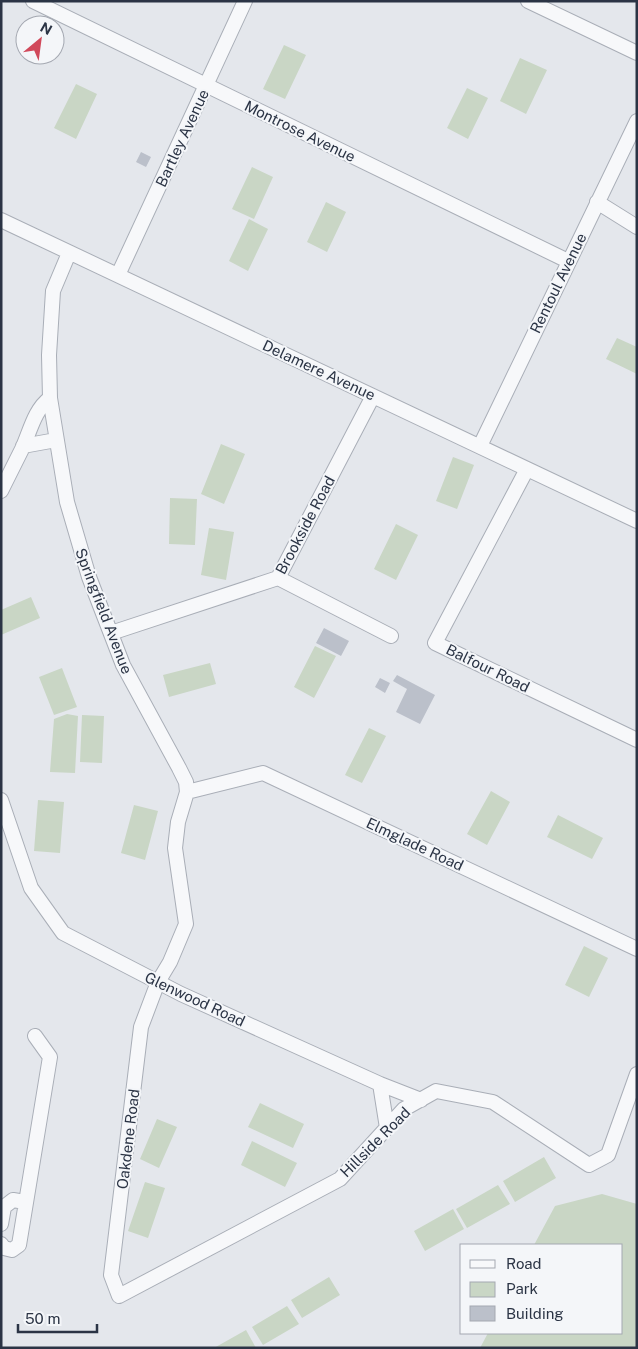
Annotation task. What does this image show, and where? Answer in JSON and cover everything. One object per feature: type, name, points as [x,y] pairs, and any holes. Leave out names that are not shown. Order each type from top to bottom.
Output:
[{"type":"street","name":"Montrose Avenue","points":[[33,1],[568,261]]},
{"type":"street","name":"Bartley Avenue","points":[[118,275],[245,1]]},
{"type":"street","points":[[528,1],[637,53]]},
{"type":"street","name":"Rentoul Avenue","points":[[480,446],[637,121]]},
{"type":"street","points":[[597,202],[637,228]]},
{"type":"street","name":"Delamere Avenue","points":[[1,220],[637,521]]},
{"type":"street","name":"Springfield Avenue","points":[[69,253],[53,291],[50,326],[50,398],[62,479],[73,526],[89,577],[123,665],[179,768],[186,782],[187,792]]},
{"type":"street","name":"Brookside Road","points":[[111,633],[278,578],[373,396]]},
{"type":"street","points":[[1,491],[23,446],[27,433],[40,409],[50,398]]},
{"type":"street","points":[[23,446],[56,440]]},
{"type":"street","name":"Balfour Road","points":[[527,469],[435,643],[637,740]]},
{"type":"street","points":[[278,578],[392,636]]},
{"type":"street","name":"Elmglade Road","points":[[187,792],[262,773],[637,949]]},
{"type":"street","points":[[158,982],[170,962],[186,924],[175,848],[178,822],[187,792]]},
{"type":"street","name":"Glenwood Road","points":[[1,800],[31,888],[63,934],[158,982],[380,1084],[421,1100]]},
{"type":"street","name":"Oakdene Road","points":[[119,1296],[111,1275],[140,1036],[158,982]]},
{"type":"street","points":[[1,1244],[4,1248],[12,1250],[19,1245],[50,1057],[35,1036]]},
{"type":"street","name":"Hillside Road","points":[[119,1296],[340,1179],[404,1109],[436,1091],[493,1102],[589,1165],[608,1156],[637,1074]]},
{"type":"street","points":[[380,1084],[387,1128]]},
{"type":"street","points":[[1,1224],[4,1207],[13,1200],[25,1202]]},
{"type":"green space","points":[[284,45],[306,55],[285,99],[263,89]]},
{"type":"green space","points":[[520,58],[547,70],[526,114],[500,101]]},
{"type":"green space","points":[[76,84],[97,94],[76,139],[54,128]]},
{"type":"green space","points":[[467,88],[488,98],[468,139],[447,128]]},
{"type":"green space","points":[[252,167],[273,177],[254,219],[232,209]]},
{"type":"green space","points":[[326,202],[346,212],[327,252],[307,242]]},
{"type":"green space","points":[[249,219],[268,229],[248,271],[229,261]]},
{"type":"green space","points":[[617,338],[637,347],[637,374],[606,359]]},
{"type":"green space","points":[[221,444],[245,454],[224,504],[201,494]]},
{"type":"green space","points":[[453,457],[474,465],[457,509],[436,501]]},
{"type":"green space","points":[[170,498],[197,499],[195,545],[169,544]]},
{"type":"green space","points":[[396,524],[418,535],[396,580],[374,569]]},
{"type":"green space","points":[[209,528],[234,532],[226,580],[201,575]]},
{"type":"green space","points":[[31,597],[40,618],[1,635],[1,610]]},
{"type":"green space","points":[[315,646],[336,656],[314,698],[294,687]]},
{"type":"green space","points":[[210,663],[216,684],[169,697],[163,675]]},
{"type":"green space","points":[[62,668],[77,707],[54,715],[39,677]]},
{"type":"green space","points":[[67,714],[78,716],[75,773],[50,772],[54,719]]},
{"type":"green space","points":[[82,715],[104,716],[102,763],[80,762]]},
{"type":"green space","points":[[369,728],[386,736],[362,783],[345,775]]},
{"type":"green space","points":[[491,791],[510,802],[487,845],[467,834]]},
{"type":"green space","points":[[38,800],[64,802],[60,853],[34,851]]},
{"type":"green space","points":[[134,805],[158,811],[145,860],[121,853]]},
{"type":"green space","points":[[558,815],[603,838],[592,859],[547,837]]},
{"type":"green space","points":[[584,946],[608,958],[589,997],[565,985]]},
{"type":"green space","points":[[260,1103],[304,1124],[293,1148],[248,1127]]},
{"type":"green space","points":[[157,1119],[177,1127],[159,1168],[140,1159]]},
{"type":"green space","points":[[252,1141],[297,1163],[285,1187],[241,1165]]},
{"type":"green space","points":[[544,1157],[556,1178],[515,1202],[503,1181]]},
{"type":"green space","points":[[145,1182],[165,1188],[148,1238],[128,1231]]},
{"type":"green space","points":[[498,1185],[510,1204],[467,1228],[456,1209]]},
{"type":"green space","points":[[602,1194],[637,1204],[637,1348],[480,1348],[487,1334],[623,1334],[623,1244],[535,1244],[555,1206]]},
{"type":"green space","points":[[453,1209],[464,1229],[425,1251],[414,1231]]},
{"type":"green space","points":[[329,1277],[340,1295],[302,1318],[291,1300]]},
{"type":"green space","points":[[287,1306],[299,1324],[263,1345],[252,1327]]},
{"type":"green space","points":[[246,1330],[256,1348],[214,1348]]},
{"type":"building","points":[[141,152],[151,157],[146,167],[136,162]]},
{"type":"building","points":[[324,628],[349,641],[341,656],[316,643]]},
{"type":"building","points":[[397,675],[435,695],[420,724],[396,712],[407,689],[393,681]]},
{"type":"building","points":[[380,678],[390,683],[385,693],[375,687]]}]
